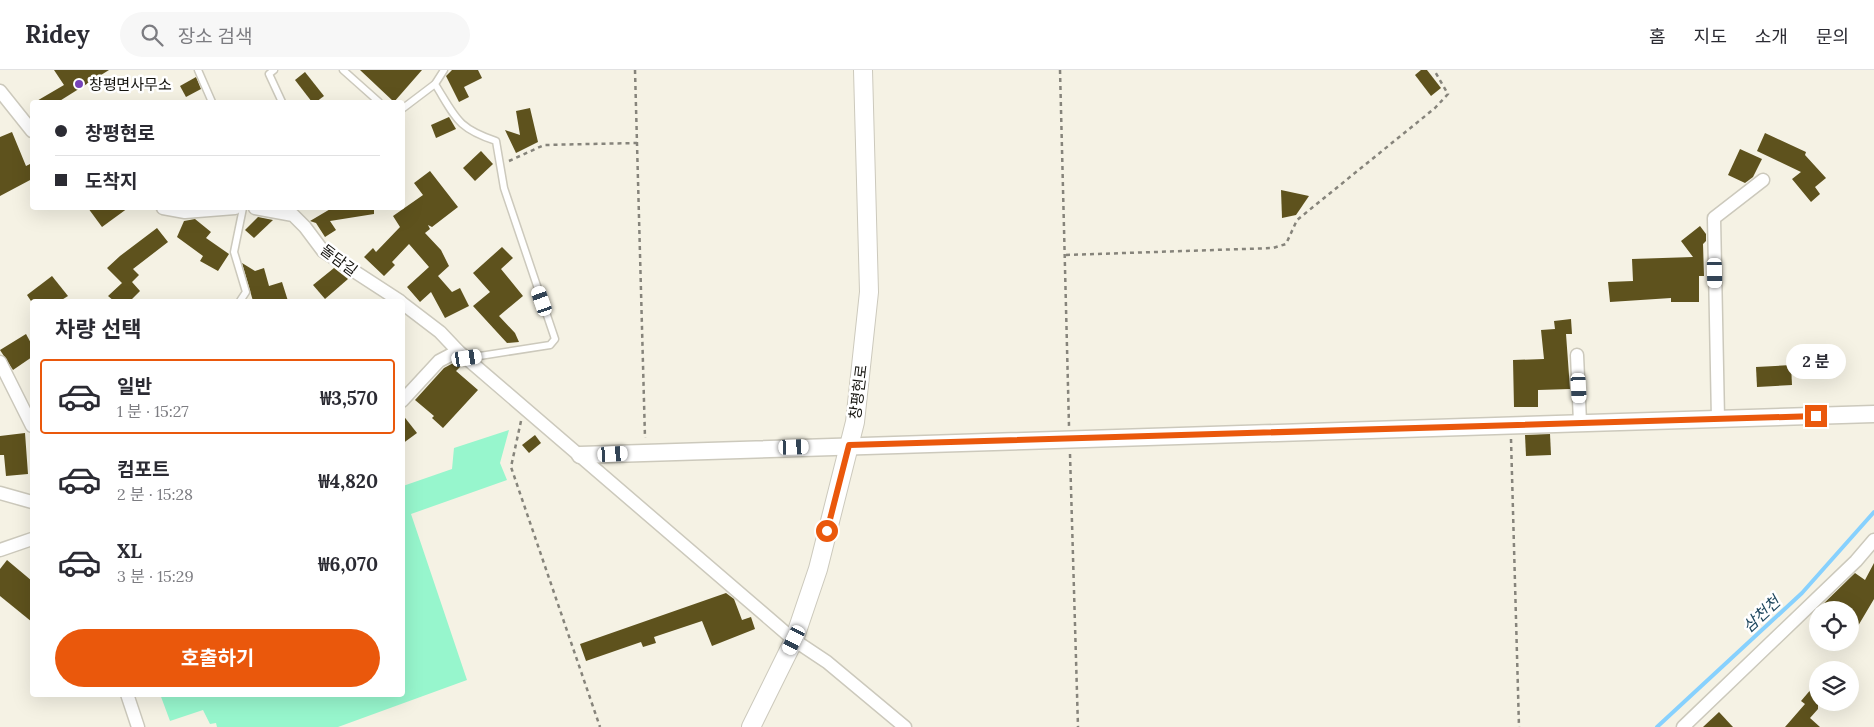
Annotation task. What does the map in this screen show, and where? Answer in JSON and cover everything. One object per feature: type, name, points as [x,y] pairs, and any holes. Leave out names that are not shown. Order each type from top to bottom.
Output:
[{"type":"main road","name":"창평현로","points":[[751,727],[794,640],[818,569],[855,422],[869,292],[863,70]]},
{"type":"street","points":[[2,99],[30,130]]},
{"type":"street","points":[[1718,419],[1714,218],[1763,180]]},
{"type":"street","points":[[174,210],[185,212],[210,210]]},
{"type":"street","name":"돌담길","points":[[266,210],[293,215],[305,227],[323,251],[396,299]]},
{"type":"street","name":"돌담길","points":[[405,305],[440,332],[462,355],[794,640],[827,662],[905,727]]},
{"type":"street","points":[[405,399],[439,361],[462,355]]},
{"type":"street","points":[[1577,355],[1580,422]]},
{"type":"street","points":[[0,362],[30,422]]},
{"type":"street","points":[[580,455],[1511,424],[1874,414]]},
{"type":"street","points":[[0,493],[30,501]]},
{"type":"street","points":[[0,550],[30,539]]},
{"type":"street","points":[[1683,727],[1856,561],[1874,540]]},
{"type":"street","points":[[128,697],[138,727]]},
{"type":"lane","points":[[198,70],[211,100]]},
{"type":"lane","points":[[274,70],[269,74],[281,100]]},
{"type":"lane","points":[[343,70],[377,100]]},
{"type":"lane","points":[[405,107],[435,84],[444,70]]},
{"type":"lane","points":[[435,84],[458,123],[473,133],[496,141],[504,188],[555,339],[550,345],[462,355]]},
{"type":"lane","points":[[241,299],[246,292],[234,252],[243,210]]},
{"type":"path","points":[[635,70],[646,453]]},
{"type":"path","points":[[1060,70],[1078,727]]},
{"type":"path","points":[[1066,255],[1273,248],[1286,244],[1297,220],[1434,108],[1448,94],[1434,70]]},
{"type":"path","points":[[501,165],[544,146],[637,143]]},
{"type":"path","points":[[524,408],[511,466],[600,727]]},
{"type":"path","points":[[1511,424],[1519,727]]},
{"type":"green space","points":[[509,430],[500,463],[507,480],[411,514],[467,680],[338,727],[217,727],[216,723],[210,724],[203,710],[170,721],[161,697],[405,697],[405,485],[452,469],[454,448]]},
{"type":"building","points":[[54,70],[109,70],[61,100],[38,100],[64,85]]},
{"type":"building","points":[[360,70],[422,70],[396,100],[392,100]]},
{"type":"building","points":[[452,70],[478,70],[482,78],[464,87],[469,97],[459,102],[446,76]]},
{"type":"building","points":[[1421,70],[1427,70],[1441,88],[1431,96],[1415,75]]},
{"type":"building","points":[[305,72],[324,96],[319,100],[310,100],[295,80]]},
{"type":"building","points":[[196,77],[201,89],[186,97],[180,86]]},
{"type":"building","points":[[530,108],[538,142],[516,153],[505,130],[520,135],[516,111]]},
{"type":"building","points":[[449,117],[456,129],[436,138],[431,125]]},
{"type":"building","points":[[12,132],[26,166],[30,164],[30,180],[0,196],[0,137]]},
{"type":"building","points":[[1765,133],[1806,152],[1805,155],[1826,178],[1815,187],[1820,194],[1811,202],[1792,179],[1801,172],[1757,151]]},
{"type":"building","points":[[1740,149],[1762,159],[1753,177],[1745,183],[1728,175]]},
{"type":"building","points":[[481,151],[493,164],[475,181],[463,168]]},
{"type":"building","points":[[430,171],[458,207],[432,227],[428,225],[430,229],[425,233],[441,250],[449,266],[438,276],[452,292],[460,288],[469,306],[445,318],[431,292],[420,302],[407,287],[429,267],[409,244],[392,262],[395,265],[384,276],[364,257],[373,248],[376,252],[400,227],[393,216],[402,210],[405,210],[405,208],[423,195],[414,183]]},
{"type":"building","points":[[1281,190],[1309,196],[1296,215],[1282,218]]},
{"type":"building","points":[[89,210],[125,210],[102,227]]},
{"type":"building","points":[[329,210],[374,210],[374,214],[330,221],[336,230],[325,237],[316,223],[310,221]]},
{"type":"building","points":[[258,217],[273,220],[254,238],[245,230]]},
{"type":"building","points":[[195,219],[211,232],[206,238],[229,254],[218,271],[200,261],[203,256],[177,237],[184,221]]},
{"type":"building","points":[[1700,226],[1706,234],[1706,241],[1703,244],[1704,276],[1699,276],[1699,302],[1671,302],[1671,298],[1610,302],[1608,282],[1633,281],[1632,259],[1693,257],[1681,241]]},
{"type":"building","points":[[157,228],[168,242],[133,269],[139,275],[132,282],[140,291],[132,299],[112,299],[108,296],[122,283],[107,268]]},
{"type":"building","points":[[502,247],[513,258],[501,269],[523,296],[499,316],[515,333],[519,342],[507,343],[473,306],[490,292],[473,273]]},
{"type":"building","points":[[242,263],[255,271],[264,268],[269,286],[282,282],[287,299],[252,299]]},
{"type":"building","points":[[334,268],[348,279],[325,299],[313,285]]},
{"type":"building","points":[[52,276],[68,296],[63,299],[30,300],[27,295]]},
{"type":"building","points":[[1571,319],[1572,334],[1566,334],[1570,389],[1538,390],[1538,407],[1514,407],[1513,360],[1544,359],[1541,330],[1555,329],[1554,321]]},
{"type":"building","points":[[26,334],[30,341],[30,358],[13,370],[0,350]]},
{"type":"building","points":[[457,361],[462,365],[456,371],[478,390],[443,428],[432,418],[434,416],[415,400],[444,368]]},
{"type":"building","points":[[1791,365],[1792,385],[1757,387],[1756,367]]},
{"type":"building","points":[[405,418],[417,433],[405,442]]},
{"type":"building","points":[[25,433],[28,474],[6,476],[4,455],[0,455],[0,436]]},
{"type":"building","points":[[1550,434],[1551,455],[1526,456],[1525,435]]},
{"type":"building","points":[[535,435],[541,443],[529,453],[522,445]]},
{"type":"building","points":[[7,560],[30,579],[30,620],[0,596],[0,569]]},
{"type":"building","points":[[1874,563],[1874,599],[1859,624],[1859,601],[1826,601],[1855,573],[1865,580]]},
{"type":"building","points":[[726,593],[734,599],[742,620],[751,617],[755,629],[712,646],[702,621],[654,637],[656,643],[643,647],[641,642],[586,661],[580,644]]},
{"type":"building","points":[[1809,692],[1809,711],[1816,711],[1810,718],[1820,727],[1785,727],[1805,704],[1801,701]]},
{"type":"building","points":[[1719,712],[1733,727],[1703,727]]},
{"type":"waterway","name":"삼천천","points":[[1657,727],[1802,593],[1874,512]]},
{"type":"place","name":"창평면사무소","points":[[79,84]]},
{"type":"route","points":[[827,531],[849,445],[1816,416]]}]
